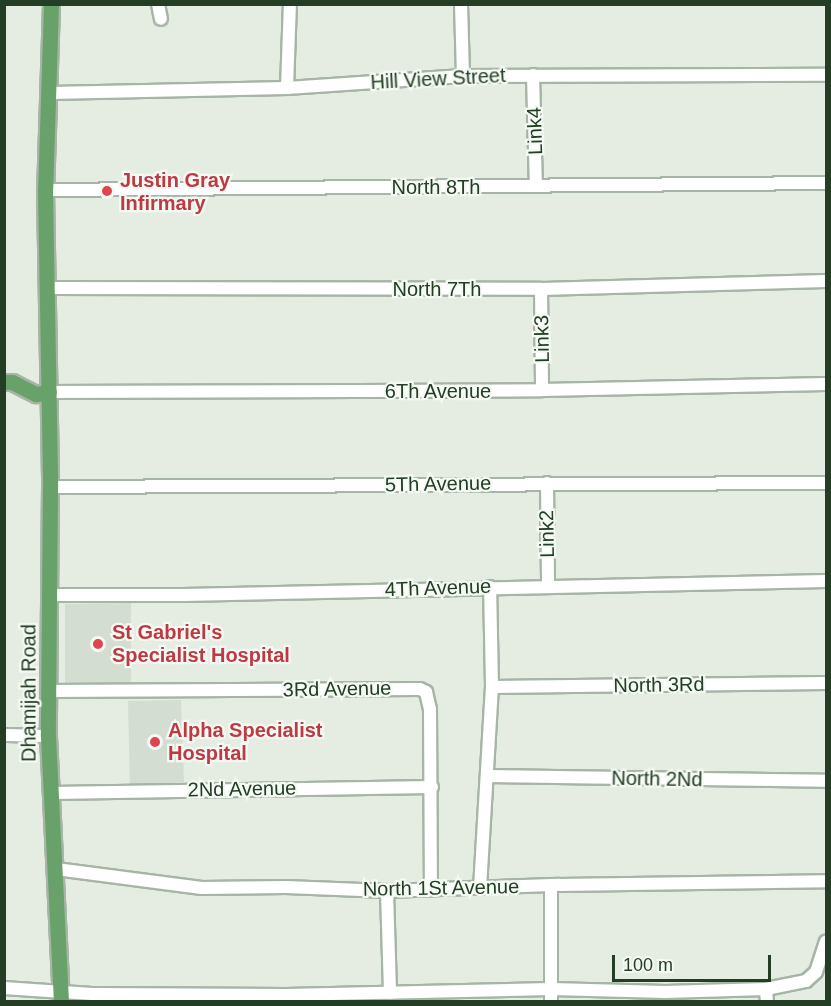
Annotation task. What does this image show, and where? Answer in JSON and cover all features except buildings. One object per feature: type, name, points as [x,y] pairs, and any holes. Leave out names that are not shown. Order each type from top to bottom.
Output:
[{"type":"main road","name":"Dhamijah Road","points":[[51,4],[50,93],[45,190],[50,487],[48,736],[61,997]]},
{"type":"main road","points":[[4,382],[12,382],[36,394],[49,392]]},
{"type":"street","points":[[158,4],[161,19]]},
{"type":"street","points":[[288,88],[290,4]]},
{"type":"street","points":[[462,4],[462,76]]},
{"type":"street","name":"Link4","points":[[533,75],[536,186]]},
{"type":"street","name":"Hill View Street","points":[[50,93],[288,88],[462,76],[826,75]]},
{"type":"street","name":"North 8Th","points":[[45,190],[826,183]]},
{"type":"street","name":"North 7Th","points":[[47,288],[541,289],[826,281]]},
{"type":"street","name":"Link3","points":[[541,289],[542,390]]},
{"type":"street","name":"6Th Avenue","points":[[49,392],[542,390],[826,384]]},
{"type":"street","name":"Link2","points":[[547,483],[548,586]]},
{"type":"street","name":"5Th Avenue","points":[[50,487],[826,483]]},
{"type":"street","name":"4Th Avenue","points":[[49,595],[184,595],[490,586],[826,580]]},
{"type":"street","points":[[480,888],[492,687],[490,586]]},
{"type":"street","name":"North 3Rd","points":[[492,687],[826,683]]},
{"type":"street","name":"3Rd Avenue","points":[[49,692],[420,689],[426,693],[430,709],[431,889]]},
{"type":"street","points":[[4,735],[48,736]]},
{"type":"street","name":"North 2Nd","points":[[487,776],[826,781]]},
{"type":"street","name":"2Nd Avenue","points":[[52,793],[432,787]]},
{"type":"street","name":"North 1St Avenue","points":[[56,869],[202,888],[286,887],[387,891],[551,885],[826,881]]},
{"type":"street","points":[[551,885],[551,995]]},
{"type":"street","points":[[387,891],[390,993]]},
{"type":"street","points":[[4,988],[61,997],[286,998],[390,993],[455,996],[766,995],[806,981],[816,972],[826,942]]},
{"type":"shaded area","name":"St Gabriel's Specialist Hospital","points":[[131,603],[131,683],[65,685],[65,604]]},
{"type":"shaded area","name":"Alpha Specialist Hospital","points":[[181,700],[184,782],[130,787],[128,701]]},
{"type":"place","name":"Justin Gray Infirmary","points":[[107,191]]},
{"type":"place","name":"St Gabriel's Specialist Hospital","points":[[98,644]]},
{"type":"place","name":"Alpha Specialist Hospital","points":[[155,742]]}]
